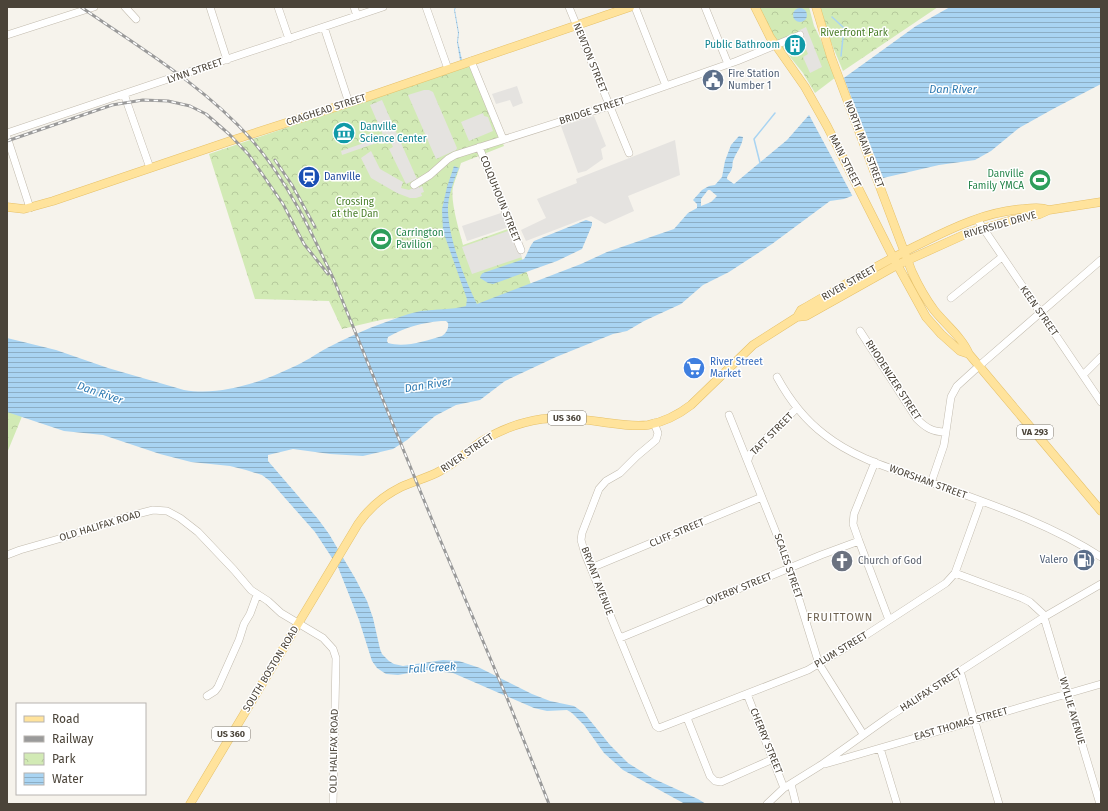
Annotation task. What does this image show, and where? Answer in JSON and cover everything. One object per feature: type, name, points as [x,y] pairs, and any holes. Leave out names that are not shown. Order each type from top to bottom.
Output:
[{"type":"main road","name":"CRAGHEAD STREET","points":[[7,207],[20,210],[30,208],[349,103],[630,7]]},
{"type":"main road","name":"VA 293","points":[[755,7],[762,23],[775,45]]},
{"type":"main road","name":"NORTH MAIN STREET","points":[[816,7],[831,57],[904,251]]},
{"type":"main road","name":"MAIN STREET","points":[[775,45],[805,87],[834,139],[895,261]]},
{"type":"main road","name":"RIVERSIDE DRIVE","points":[[908,260],[968,233],[1012,220],[1040,214],[1049,210],[1101,202]]},
{"type":"main road","name":"RIVERSIDE DRIVE","points":[[904,251],[958,226],[990,214],[1011,210],[1041,208],[1049,210]]},
{"type":"main road","name":"VA 293","points":[[904,251],[924,296],[965,345],[968,354],[1100,507]]},
{"type":"main road","name":"RIVER STREET","points":[[344,547],[363,516],[383,497],[401,487],[440,472],[482,441],[509,428],[530,422],[555,418],[585,419],[635,425],[654,423],[673,417],[691,405],[753,345],[797,317],[802,310],[895,261],[904,251]]},
{"type":"main road","name":"RIVER STREET","points":[[895,261],[908,260]]},
{"type":"main road","name":"VA 293","points":[[895,261],[926,316],[960,351],[968,354]]},
{"type":"main road","name":"SOUTH BOSTON ROAD","points":[[190,804],[344,547]]},
{"type":"main road","name":"SOUTH BOSTON ROAD","points":[[185,804],[197,790]]},
{"type":"street","points":[[7,35],[94,7]]},
{"type":"street","points":[[125,7],[136,19]]},
{"type":"street","points":[[210,7],[227,60]]},
{"type":"street","points":[[278,7],[289,39]]},
{"type":"street","points":[[354,7],[357,16]]},
{"type":"street","name":"LYNN STREET","points":[[7,133],[383,7]]},
{"type":"street","points":[[426,7],[448,69]]},
{"type":"street","name":"NEWTON STREET","points":[[569,7],[629,153]]},
{"type":"street","points":[[635,7],[666,86]]},
{"type":"street","points":[[705,7],[728,64]]},
{"type":"street","points":[[324,27],[349,103]]},
{"type":"street","name":"BRIDGE STREET","points":[[414,185],[430,175],[448,159],[479,147],[609,106],[666,86],[728,64],[800,35]]},
{"type":"street","points":[[472,61],[503,139]]},
{"type":"street","points":[[124,94],[150,168]]},
{"type":"street","points":[[7,137],[30,208]]},
{"type":"street","name":"COLQUHOUN STREET","points":[[479,147],[521,250]]},
{"type":"street","name":"KEEN STREET","points":[[977,219],[1101,402]]},
{"type":"street","points":[[951,298],[1002,257]]},
{"type":"street","points":[[931,483],[941,454],[948,409],[953,393],[963,380],[1101,260]]},
{"type":"street","name":"RHODENIZER STREET","points":[[860,331],[918,420],[934,432],[945,432]]},
{"type":"street","points":[[1083,375],[1101,358]]},
{"type":"street","name":"WORSHAM STREET","points":[[777,377],[787,394],[815,427],[834,442],[849,451],[1046,527],[1101,557]]},
{"type":"street","name":"TAFT STREET","points":[[748,460],[750,454],[798,408]]},
{"type":"street","name":"SCALES STREET","points":[[730,415],[789,568],[819,664],[863,734]]},
{"type":"street","name":"BRYANT AVENUE","points":[[652,716],[585,554],[581,540],[583,528],[596,494],[602,484],[620,473],[656,440],[658,433],[654,423]]},
{"type":"street","points":[[875,462],[854,514],[854,524],[859,542],[889,620]]},
{"type":"street","name":"CLIFF STREET","points":[[591,568],[762,497]]},
{"type":"street","name":"PLUM STREET","points":[[652,716],[656,726],[659,728],[819,664],[946,583],[955,573],[981,501]]},
{"type":"street","name":"OLD HALIFAX ROAD","points":[[7,555],[148,511],[161,510],[176,516],[198,532],[257,595],[268,601],[281,613],[326,641],[333,649],[336,658],[333,804]]},
{"type":"street","name":"OVERBY STREET","points":[[620,638],[789,568],[859,542]]},
{"type":"street","points":[[955,573],[1022,598],[1035,606],[1044,617]]},
{"type":"street","name":"HALIFAX STREET","points":[[767,804],[784,788],[821,765],[863,734],[1044,617],[1101,584]]},
{"type":"street","points":[[207,696],[218,687],[257,595]]},
{"type":"street","name":"WYLLIE AVENUE","points":[[1044,617],[1100,804]]},
{"type":"street","points":[[960,671],[999,804]]},
{"type":"street","name":"EAST THOMAS STREET","points":[[821,765],[1101,684]]},
{"type":"street","name":"CHERRY STREET","points":[[747,694],[784,788]]},
{"type":"street","points":[[687,718],[712,779],[718,782],[772,759]]},
{"type":"street","points":[[880,748],[896,804]]},
{"type":"street","points":[[791,784],[796,804]]},
{"type":"green space","points":[[759,7],[809,7],[814,26],[836,77],[815,93],[803,73],[770,32]]},
{"type":"green space","name":"Riverfront Park","points":[[820,7],[938,7],[843,71],[825,28]]},
{"type":"green space","name":"Crossing at the Dan","points":[[471,65],[504,146],[461,163],[452,193],[455,216],[463,245],[511,228],[533,290],[434,315],[385,319],[342,329],[329,301],[255,299],[209,154]]},
{"type":"green space","points":[[7,409],[23,414],[7,453]]},
{"type":"shaded area","points":[[806,27],[822,67],[810,73],[803,57],[808,54],[798,31]]},
{"type":"shaded area","points":[[517,86],[523,103],[513,107],[510,100],[496,104],[492,94]]},
{"type":"shaded area","points":[[424,90],[433,92],[457,148],[456,150],[436,159],[408,95]]},
{"type":"shaded area","points":[[382,100],[417,179],[406,184],[389,149],[393,147],[387,134],[383,135],[370,105]]},
{"type":"shaded area","points":[[483,113],[484,116],[488,117],[493,131],[469,141],[461,122]]},
{"type":"shaded area","points":[[594,116],[606,146],[601,149],[603,159],[586,171],[578,173],[561,126]]},
{"type":"shaded area","points":[[381,137],[382,141],[342,155],[341,151]]},
{"type":"shaded area","points":[[675,140],[680,175],[628,196],[634,211],[605,224],[591,216],[526,241],[521,230],[546,218],[537,199],[577,183],[576,179]]},
{"type":"shaded area","points":[[371,151],[380,169],[403,182],[401,188],[409,190],[418,185],[419,188],[422,186],[424,192],[421,193],[422,196],[410,198],[397,193],[371,178],[361,158]]},
{"type":"shaded area","points":[[504,212],[509,227],[467,241],[462,226]]},
{"type":"shaded area","points":[[511,230],[522,257],[472,274],[462,247]]},
{"type":"water","points":[[455,7],[459,33],[458,42],[462,60],[460,60],[457,42],[458,33],[454,10]]},
{"type":"water","name":"Dan River","points":[[950,7],[1101,7],[1101,84],[1019,128],[991,151],[975,160],[939,165],[883,178],[867,190],[844,199],[830,201],[772,244],[729,272],[703,285],[681,304],[644,321],[627,331],[613,334],[556,357],[505,381],[480,400],[456,405],[435,416],[407,440],[393,449],[363,456],[330,454],[293,449],[268,455],[268,461],[329,534],[355,578],[367,601],[382,654],[389,661],[403,666],[443,660],[459,661],[480,668],[532,694],[550,701],[574,706],[584,713],[610,745],[628,763],[652,778],[706,804],[685,804],[623,770],[604,753],[584,725],[567,710],[547,711],[534,708],[453,673],[426,670],[398,675],[386,674],[377,668],[372,661],[359,620],[338,567],[315,532],[270,481],[262,475],[230,466],[191,462],[160,454],[103,435],[64,431],[7,412],[7,338],[56,350],[108,368],[184,390],[212,391],[240,387],[280,373],[349,337],[412,313],[466,306],[467,299],[443,231],[442,209],[454,166],[459,168],[452,187],[448,206],[450,230],[457,256],[477,304],[581,264],[607,252],[674,229],[688,213],[697,208],[697,204],[693,200],[702,190],[709,186],[715,185],[722,177],[725,161],[731,145],[739,136],[743,137],[742,141],[727,177],[727,179],[734,184],[787,140],[823,99],[830,88],[916,26]],"holes":[[[708,190],[717,196],[711,202],[701,206],[701,199]],[[446,321],[448,323],[447,331],[442,336],[422,342],[401,345],[388,343],[387,341],[388,337],[407,328],[420,324]]]},
{"type":"water","points":[[797,8],[803,8],[807,12],[807,18],[803,22],[797,22],[793,18],[793,12]]},
{"type":"water","points":[[586,220],[592,222],[592,225],[582,249],[557,261],[493,284],[480,278],[483,273],[524,259],[534,241]]},
{"type":"pier","points":[[843,76],[884,180],[868,192],[853,197],[808,113],[829,87]]},
{"type":"waterway","points":[[832,17],[844,28],[841,56]]},
{"type":"waterway","points":[[760,163],[754,139],[775,113]]},
{"type":"railway","points":[[81,7],[170,68],[212,101],[251,139],[264,155],[276,171],[297,206],[334,280],[439,537],[507,698],[549,804]]},
{"type":"railway","points":[[7,141],[112,105],[143,100],[168,101],[190,106],[206,114],[229,134],[249,155],[283,204],[304,244],[328,274]]},
{"type":"railway","points":[[275,160],[292,185],[315,227]]},
{"type":"place","name":"Public Bathroom","points":[[795,45]]},
{"type":"place","name":"Fire Station Number 1","points":[[713,80]]},
{"type":"place","name":"Danville Science Center","points":[[344,133]]},
{"type":"place","name":"Danville","points":[[309,177]]},
{"type":"place","name":"Danville Family YMCA","points":[[1040,180]]},
{"type":"place","name":"Carrington Pavilion","points":[[381,239]]},
{"type":"place","name":"River Street Market","points":[[694,368]]},
{"type":"place","name":"Valero","points":[[1084,560]]},
{"type":"place","name":"Church of God","points":[[842,561]]},
{"type":"district","name":"FRUITTOWN","points":[[840,617]]},
{"type":"water label","name":"Fall Creek","points":[[432,668]]}]
